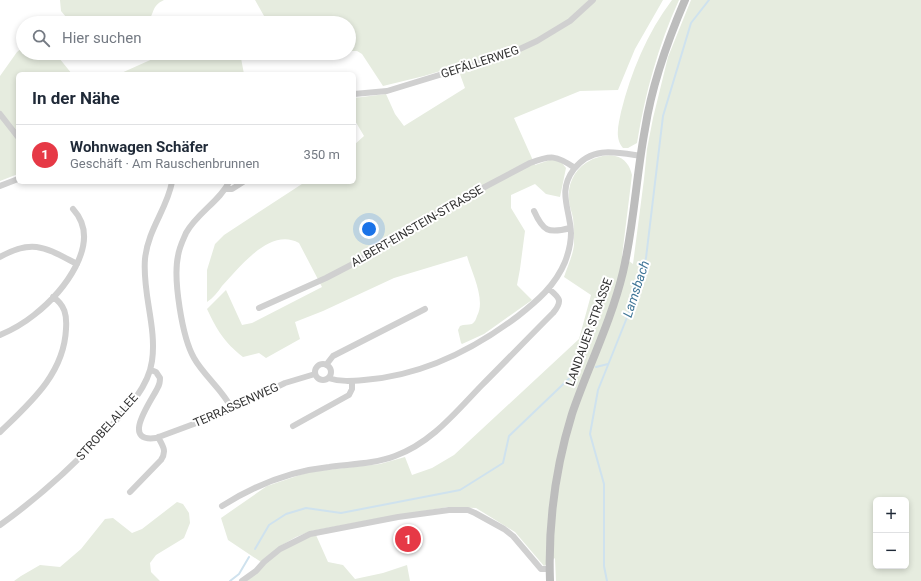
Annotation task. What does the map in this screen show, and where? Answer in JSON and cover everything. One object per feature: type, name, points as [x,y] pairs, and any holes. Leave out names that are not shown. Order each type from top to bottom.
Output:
[{"type":"main road","name":"LANDAUER STRASSE","points":[[550,581],[550,529],[555,481],[560,457],[573,413],[619,288],[628,244],[648,108],[657,74],[685,0]]},
{"type":"street","name":"GEFÄLLERWEG","points":[[356,94],[387,91],[511,54],[537,41],[570,21],[593,0]]},
{"type":"street","points":[[0,114],[16,134]]},
{"type":"street","points":[[328,378],[331,372],[330,369],[326,365],[319,365],[315,371],[315,374],[319,379],[325,380],[328,378],[352,381],[386,378],[406,374],[436,364],[457,354],[483,341],[502,328],[526,310],[549,289],[558,277],[565,261],[570,242],[570,228],[565,203],[565,194],[569,177],[575,168],[590,156],[599,153],[613,151],[640,156]]},
{"type":"street","name":"ALBERT-EINSTEIN-STRASSE","points":[[259,308],[351,265],[443,209],[530,163],[552,157],[561,159],[575,168]]},
{"type":"street","points":[[0,186],[16,180]]},
{"type":"street","name":"STROBELALLEE","points":[[0,525],[39,495],[71,467],[125,411],[144,385],[151,370],[153,356],[145,287],[145,258],[151,232],[167,201],[171,184]]},
{"type":"street","points":[[228,184],[187,231],[178,256],[176,278],[182,318],[189,348],[201,369],[232,409]]},
{"type":"street","points":[[225,189],[232,189],[240,184]]},
{"type":"street","points":[[0,335],[28,319],[53,297],[71,275],[83,249],[84,236],[81,220],[73,209]]},
{"type":"street","points":[[534,211],[541,224],[546,229],[553,231],[570,228]]},
{"type":"street","points":[[0,257],[21,247],[35,246],[54,252],[77,264]]},
{"type":"street","points":[[222,506],[254,488],[285,476],[313,469],[377,462],[397,456],[417,446],[440,429],[553,313],[557,308],[559,301],[557,295],[549,289]]},
{"type":"street","points":[[0,432],[44,387],[57,367],[64,345],[66,315],[62,304],[53,297]]},
{"type":"street","points":[[326,365],[333,356],[425,309]]},
{"type":"street","points":[[130,492],[164,456],[165,450],[158,438],[145,438],[140,434],[139,421],[160,382],[159,374],[151,370]]},
{"type":"street","name":"TERRASSENWEG","points":[[158,438],[232,409],[286,383],[315,374]]},
{"type":"street","points":[[293,426],[349,395],[352,389],[352,381]]},
{"type":"street","points":[[242,581],[256,571],[264,562],[280,549],[310,534],[398,517],[449,510],[468,510],[486,518],[513,536],[541,569],[549,569]]},
{"type":"shaded area","points":[[60,0],[164,0],[155,7],[150,16],[65,16],[61,11]]},
{"type":"shaded area","points":[[255,0],[663,0],[635,49],[618,90],[580,91],[514,118],[535,165],[553,159],[562,163],[566,168],[560,197],[546,194],[535,184],[511,195],[511,208],[525,231],[517,285],[532,300],[484,334],[462,344],[458,330],[460,326],[472,324],[474,322],[479,310],[480,302],[477,286],[467,256],[394,278],[323,311],[295,322],[300,339],[266,358],[259,353],[243,357],[226,341],[207,309],[226,290],[242,325],[252,323],[322,287],[299,243],[288,239],[277,240],[256,251],[207,302],[207,270],[215,244],[224,235],[302,184],[356,184],[356,143],[364,136],[356,122],[356,98],[386,94],[395,114],[404,126],[465,88],[457,66],[383,86],[362,54],[356,51],[356,16],[264,16]]},
{"type":"shaded area","points":[[672,0],[679,0],[671,17],[653,70],[637,143],[628,148],[623,148],[619,140],[618,126],[625,97],[641,53],[655,26]]},
{"type":"shaded area","points":[[691,0],[921,0],[921,581],[556,581],[555,558],[544,566],[515,532],[476,508],[448,507],[311,531],[282,545],[261,562],[228,540],[221,518],[267,486],[309,472],[380,464],[405,457],[412,475],[432,468],[454,455],[579,339],[591,295],[564,277],[574,245],[573,218],[569,204],[569,188],[571,182],[581,167],[596,158],[612,155],[619,157],[626,163],[632,175],[622,256],[633,264],[647,149],[668,57]]},
{"type":"shaded area","points":[[16,53],[16,60],[61,60],[70,72],[16,72],[16,175],[0,181],[0,76]]},
{"type":"shaded area","points":[[150,60],[241,60],[244,72],[123,72]]},
{"type":"shaded area","points":[[177,502],[183,504],[189,513],[190,523],[184,538],[156,555],[150,563],[151,572],[160,581],[14,581],[40,565],[60,567],[81,549],[105,519],[113,518],[132,533],[142,529]]},
{"type":"shaded area","points":[[316,535],[328,562],[343,565],[355,579],[383,573],[407,565],[410,581],[246,581],[278,553],[297,541]]},
{"type":"waterway","name":"Lamsbach","points":[[607,581],[604,566],[604,484],[590,434],[598,390],[628,315],[646,258],[663,116],[691,23],[709,0]]},
{"type":"waterway","points":[[596,367],[608,364]]},
{"type":"waterway","points":[[255,549],[269,525],[286,514],[306,508],[341,513],[460,490],[503,463],[509,436],[578,370]]},
{"type":"waterway","points":[[230,581],[239,574],[249,557]]},
{"type":"place","name":"Wohnwagen Schäfer","points":[[408,539]]}]
